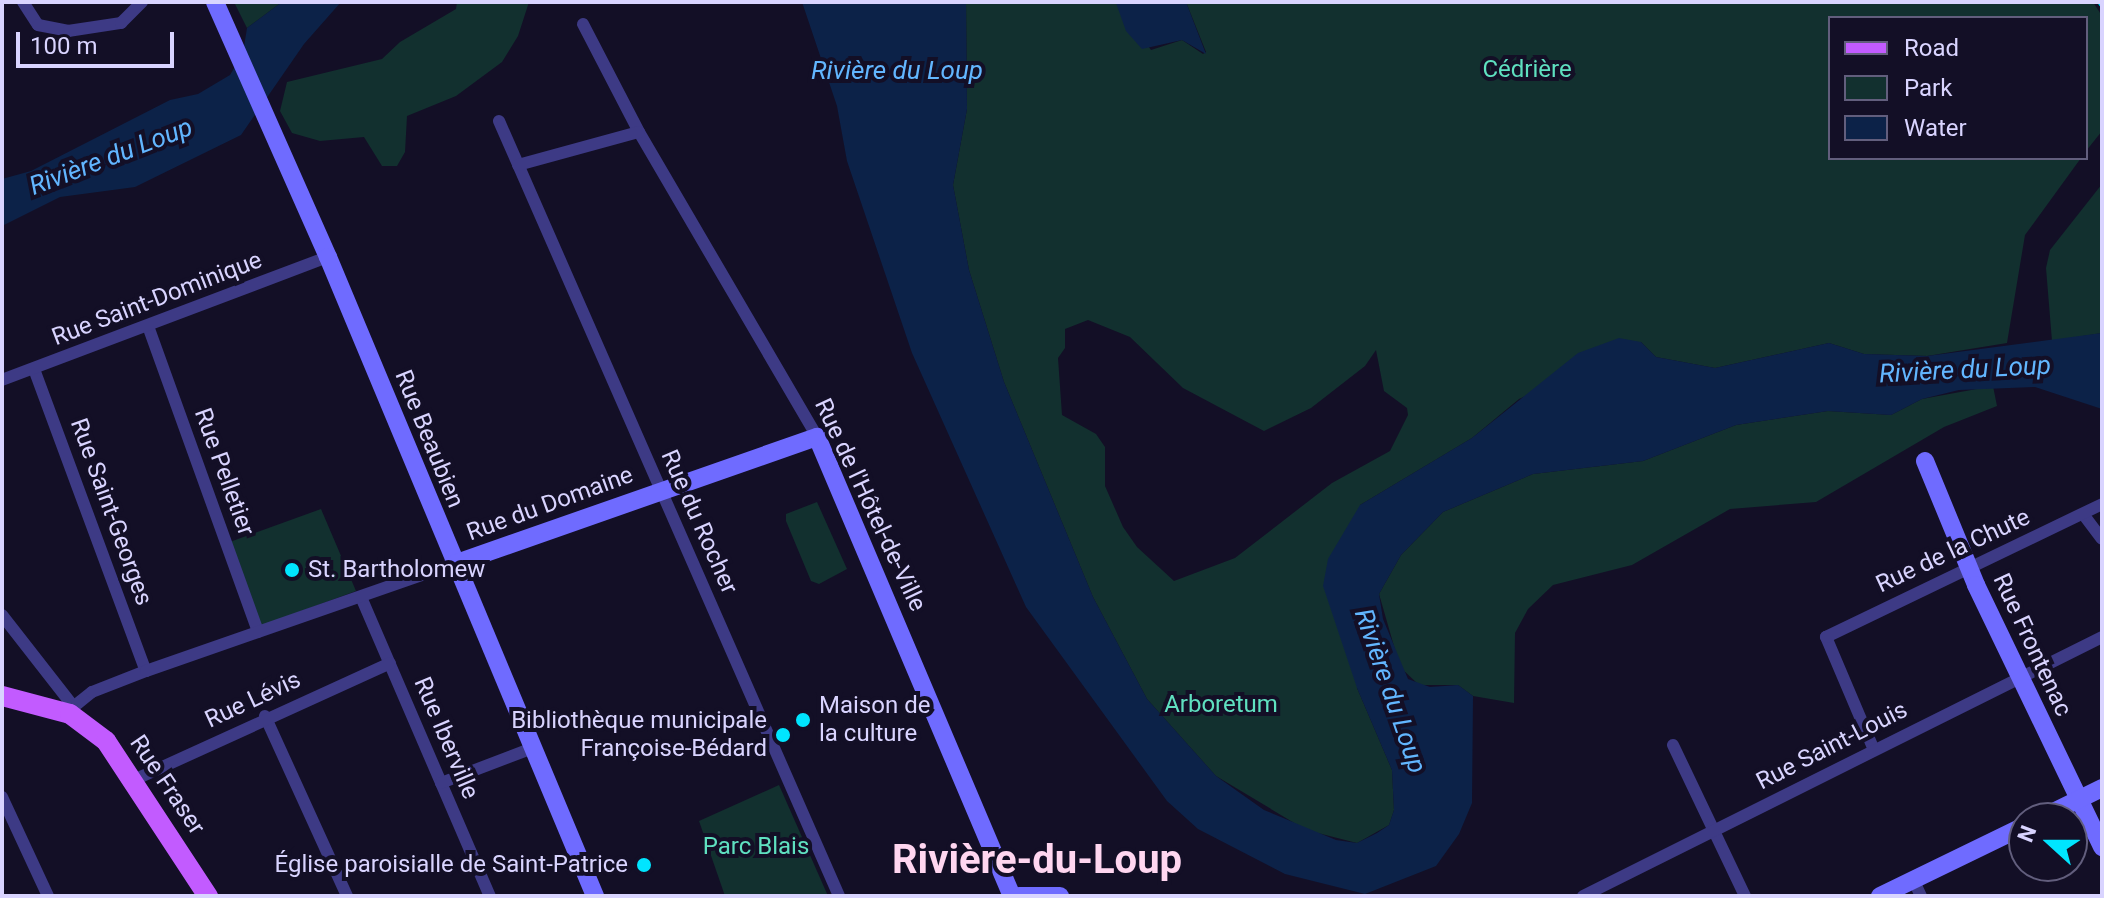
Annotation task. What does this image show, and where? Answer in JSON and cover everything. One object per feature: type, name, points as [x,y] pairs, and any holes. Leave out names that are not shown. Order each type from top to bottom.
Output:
[{"type":"main road","points":[[2,695],[72,706]]},
{"type":"main road","name":"Rue Fraser","points":[[72,706],[115,751],[136,779],[208,896]]},
{"type":"street","points":[[23,2],[38,25],[68,31],[121,23],[142,2]]},
{"type":"street","name":"Rue Beaubien","points":[[215,2],[328,257],[530,749],[595,896]]},
{"type":"street","name":"Rue de l'Hôtel-de-Ville","points":[[583,24],[639,132],[817,437],[1012,896]]},
{"type":"street","name":"Rue du Rocher","points":[[499,121],[839,896]]},
{"type":"street","points":[[518,165],[639,132]]},
{"type":"street","name":"Rue Saint-Dominique","points":[[2,380],[328,257]]},
{"type":"street","name":"Rue Pelletier","points":[[148,326],[258,632]]},
{"type":"street","name":"Rue Saint-Georges","points":[[34,369],[146,671]]},
{"type":"street","name":"Rue du Domaine","points":[[72,706],[92,692],[146,671],[660,489],[817,437]]},
{"type":"street","name":"Rue Frontenac","points":[[1925,461],[2019,677],[2102,847]]},
{"type":"street","name":"Rue de la Chute","points":[[1874,750],[1825,639],[2102,504]]},
{"type":"street","points":[[2083,514],[2102,539]]},
{"type":"street","name":"Rue Iberville","points":[[361,597],[490,896]]},
{"type":"street","name":"Rue Fraser","points":[[2,615],[72,706]]},
{"type":"street","name":"Rue Saint-Louis","points":[[1583,896],[2102,637]]},
{"type":"street","name":"Rue Lévis","points":[[136,779],[265,716],[390,663]]},
{"type":"street","points":[[265,716],[347,896]]},
{"type":"street","points":[[1673,745],[1745,896]]},
{"type":"street","points":[[441,783],[530,749]]},
{"type":"street","points":[[2075,802],[2102,788]]},
{"type":"street","points":[[2,797],[48,896]]},
{"type":"street","points":[[1880,896],[1917,888],[2008,835]]},
{"type":"street","points":[[1019,896],[1060,896]]},
{"type":"green space","points":[[234,2],[282,2],[247,28]]},
{"type":"green space","points":[[457,2],[529,2],[518,36],[502,62],[456,96],[407,116],[405,152],[397,166],[382,166],[364,137],[320,141],[292,133],[280,111],[287,82],[382,59],[400,42],[456,9]]},
{"type":"green space","points":[[966,2],[1116,2],[1151,50],[1182,40],[1203,54],[1206,52],[1186,2],[2093,2],[2102,16],[2102,131],[2088,148],[2088,16],[1828,16],[1828,160],[2080,160],[2025,235],[2007,343],[1927,356],[1864,354],[1829,343],[1715,368],[1656,357],[1641,342],[1519,399],[1472,438],[1360,505],[1357,688],[1392,770],[1394,810],[1389,825],[1357,843],[1306,830],[1216,776],[1147,699],[1093,597],[1004,382],[969,270],[953,185],[967,109]],"holes":[[[1088,320],[1130,337],[1183,388],[1264,431],[1311,408],[1365,366],[1376,350],[1384,391],[1407,408],[1408,415],[1390,451],[1332,483],[1235,558],[1174,581],[1137,547],[1123,527],[1105,486],[1105,447],[1096,434],[1062,415],[1058,358],[1065,348],[1065,329]]]},
{"type":"green space","points":[[2102,184],[2102,333],[2052,341],[2046,268],[2050,250]]},
{"type":"green space","points":[[1993,386],[1997,406],[1944,427],[1816,502],[1730,509],[1632,565],[1553,585],[1528,609],[1515,633],[1514,703],[1473,696],[1458,685],[1419,685],[1400,667],[1379,594],[1401,555],[1443,512],[1533,474],[1643,461],[1736,425],[1828,411],[1891,415],[1922,399]]},
{"type":"green space","points":[[817,502],[847,569],[819,584],[811,581],[786,521],[786,514]]},
{"type":"green space","points":[[321,509],[356,591],[258,627],[227,543]]},
{"type":"green space","name":"Parc Blais","points":[[779,785],[828,896],[725,896],[699,821]]},
{"type":"water","name":"Rivière du Loup","points":[[282,2],[341,2],[304,44],[241,135],[135,187],[60,197],[2,226],[2,179],[31,171],[170,100],[198,94],[230,75],[243,53],[247,28]]},
{"type":"water","name":"Rivière du Loup","points":[[802,2],[966,2],[967,109],[953,185],[969,270],[1004,382],[1093,597],[1147,699],[1216,776],[1264,810],[1336,840],[1357,843],[1377,833],[1389,825],[1394,810],[1392,770],[1357,688],[1323,586],[1328,559],[1360,505],[1472,438],[1578,353],[1619,338],[1641,342],[1656,357],[1715,368],[1829,343],[1864,354],[1927,356],[2102,333],[2102,409],[2035,387],[1959,390],[1922,399],[1891,415],[1828,411],[1736,425],[1643,461],[1533,474],[1443,512],[1401,555],[1379,594],[1383,619],[1408,679],[1430,687],[1458,685],[1473,696],[1472,803],[1459,834],[1436,866],[1365,894],[1285,874],[1198,829],[1167,801],[1026,607],[912,353],[847,161],[837,106]]},
{"type":"water","points":[[1186,2],[1206,54],[1182,40],[1142,49],[1126,31],[1116,3]]},
{"type":"railway","points":[[2099,2],[2102,6]]},
{"type":"place","name":"St. Bartholomew","points":[[292,570]]},
{"type":"place","name":"Maison de la culture","points":[[803,720]]},
{"type":"place","name":"Bibliothèque municipale Françoise-Bédard","points":[[783,735]]},
{"type":"place","name":"Église paroisialle de Saint-Patrice","points":[[644,865]]},
{"type":"district","name":"Rivière-du-Loup","points":[[1037,860]]},
{"type":"park label","name":"Cédrière","points":[[1527,70]]},
{"type":"park label","name":"Arboretum","points":[[1221,705]]}]
